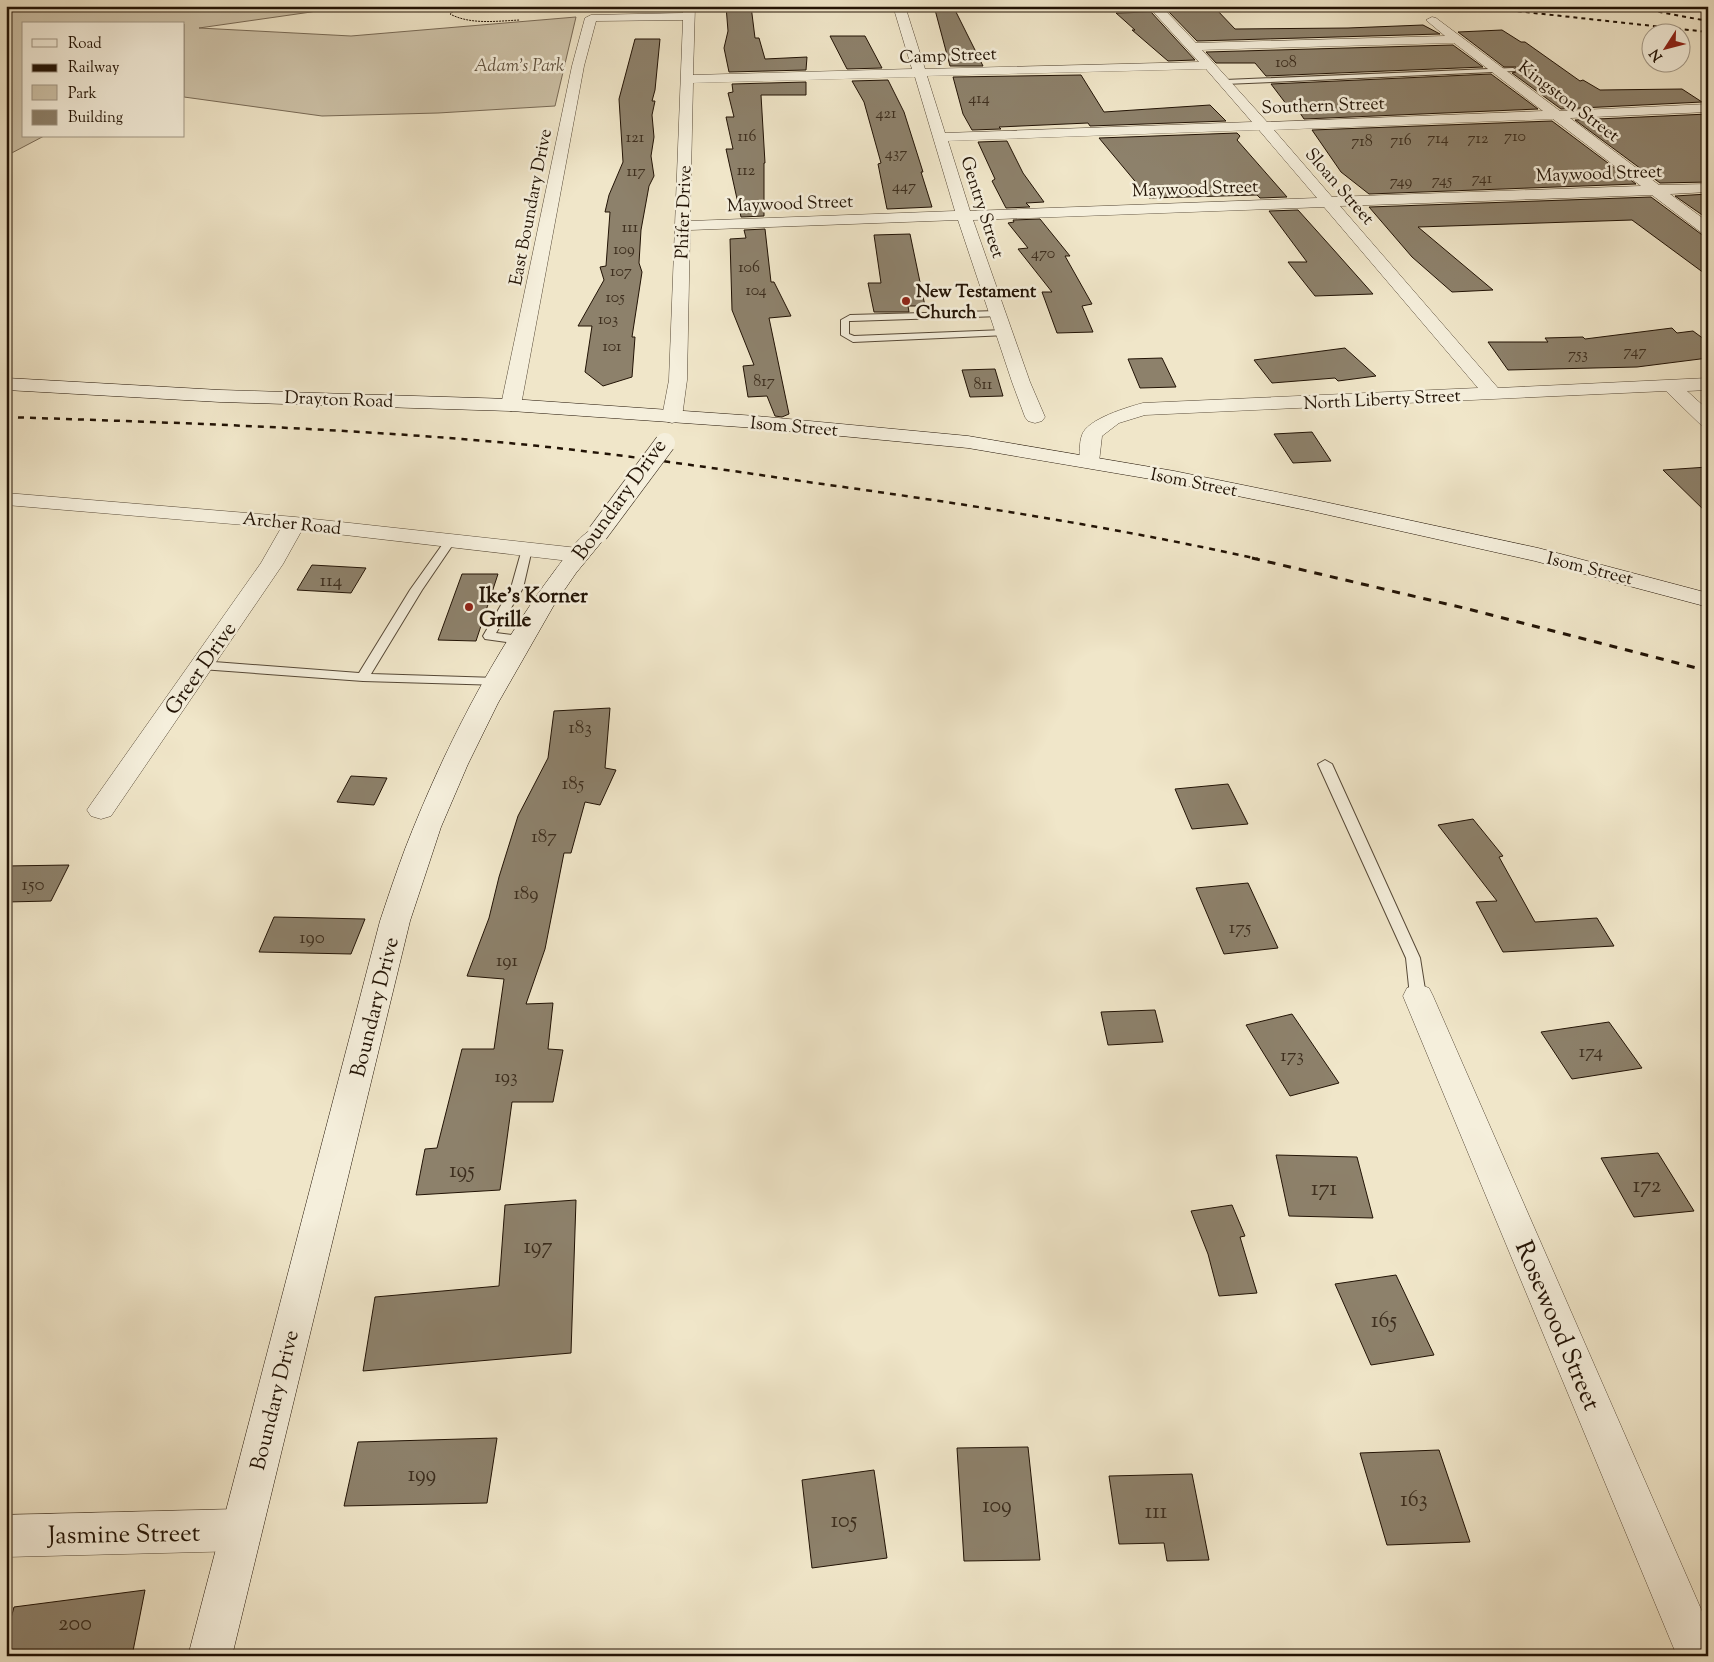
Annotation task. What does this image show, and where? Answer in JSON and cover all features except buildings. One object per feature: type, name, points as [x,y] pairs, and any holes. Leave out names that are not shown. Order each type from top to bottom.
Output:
[{"type":"street","name":"Gentry Street","points":[[899,6],[964,215],[1035,417]]},
{"type":"street","name":"Sloan Street","points":[[1154,6],[1225,82],[1493,394]]},
{"type":"street","name":"East Boundary Drive","points":[[511,405],[576,76],[591,18],[689,11]]},
{"type":"street","name":"Phifer Drive","points":[[672,417],[678,380],[689,11]]},
{"type":"street","name":"Kingston Street","points":[[1432,20],[1708,230]]},
{"type":"street","points":[[1192,47],[1457,39]]},
{"type":"street","name":"Camp Street","points":[[687,79],[1209,65]]},
{"type":"street","name":"Southern Street","points":[[939,137],[1708,108]]},
{"type":"street","name":"Maywood Street","points":[[683,226],[1708,188]]},
{"type":"street","name":"Drayton Road","points":[[6,384],[220,396],[511,405],[672,417]]},
{"type":"street","name":"North Liberty Street","points":[[1089,462],[1092,434],[1112,419],[1143,409],[1708,384]]},
{"type":"street","points":[[1671,386],[1708,421]]},
{"type":"street","name":"Boundary Drive","points":[[210,1656],[396,921],[418,850],[444,786],[520,640],[542,604],[665,443],[672,417]]},
{"type":"street","name":"Isom Street","points":[[672,417],[756,422],[968,442],[1089,462],[1311,505],[1529,553],[1708,600]]},
{"type":"street","name":"Archer Road","points":[[6,499],[296,523],[527,549],[588,544]]},
{"type":"street","name":"Greer Drive","points":[[100,810],[272,564],[296,523]]},
{"type":"street","name":"Rosewood Street","points":[[1418,996],[1700,1656]]},
{"type":"street","name":"Jasmine Street","points":[[6,1536],[241,1530]]},
{"type":"street","points":[[1695,1656],[1708,1655]]},
{"type":"lane","points":[[1225,82],[1513,70]]},
{"type":"lane","points":[[998,314],[850,318],[845,320],[845,335],[853,339],[1004,333]]},
{"type":"lane","points":[[363,676],[416,590],[451,540]]},
{"type":"lane","points":[[520,640],[489,636],[517,588],[527,549]]},
{"type":"lane","points":[[201,665],[363,676],[497,682]]},
{"type":"lane","points":[[1325,764],[1413,958],[1418,996]]},
{"type":"path","points":[[460,6],[450,14],[455,18],[467,20],[520,20]]},
{"type":"green space","name":"Adam's Park","points":[[19,6],[337,6],[311,12],[199,28],[351,36],[576,17],[555,106],[438,113],[322,116],[185,97],[185,22],[22,22],[22,138],[40,138],[6,156],[6,15]]},
{"type":"railway","points":[[1470,6],[1708,32]]},
{"type":"railway","points":[[1627,6],[1708,21]]},
{"type":"railway","points":[[6,417],[348,431],[549,447],[679,463],[977,507],[1146,536],[1258,559]]},
{"type":"railway","points":[[1252,558],[1468,609],[1708,671]]},
{"type":"place","name":"New Testament Church","points":[[906,301]]},
{"type":"place","name":"Ike's Korner Grille","points":[[469,607]]}]
